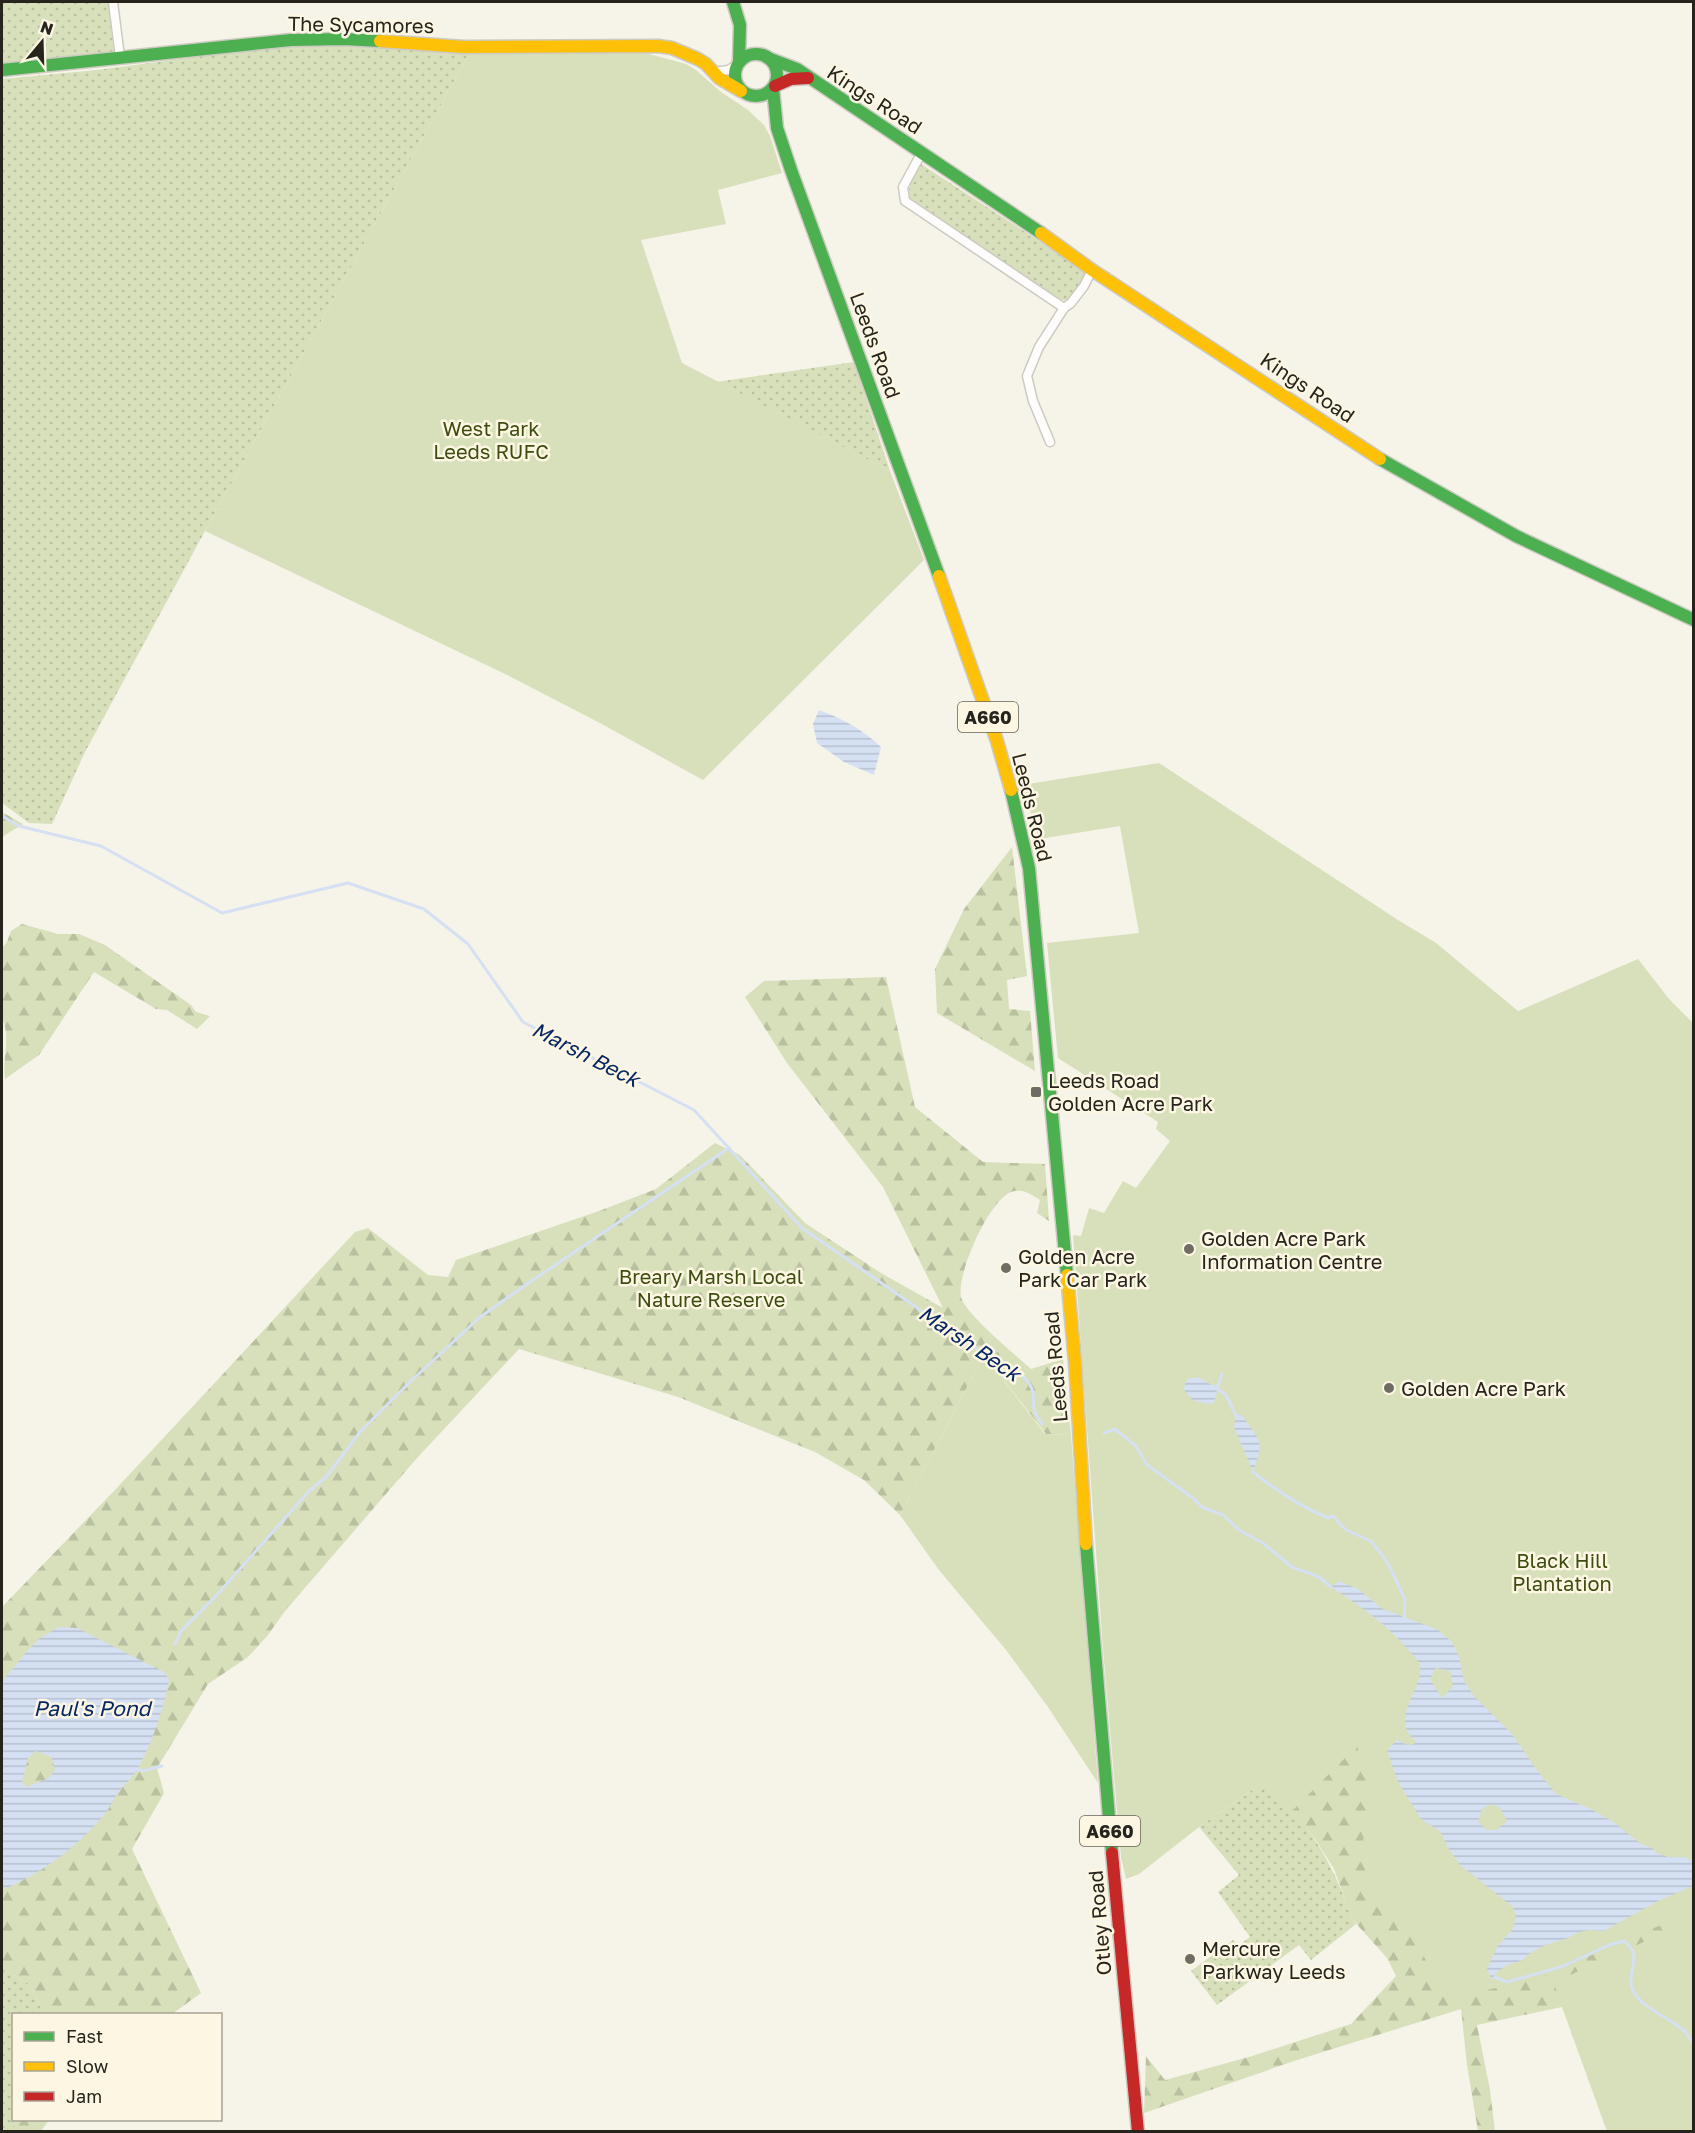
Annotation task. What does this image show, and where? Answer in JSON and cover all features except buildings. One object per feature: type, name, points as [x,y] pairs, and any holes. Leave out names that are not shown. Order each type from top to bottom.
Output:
[{"type":"main road","points":[[733,2],[740,25],[735,79],[741,91],[756,97],[762,96],[774,87],[777,80],[776,68],[740,25]]},
{"type":"main road","name":"The Sycamores","points":[[2,70],[291,40],[344,39],[464,47],[658,46],[686,53],[706,64],[719,78],[741,91]]},
{"type":"main road","points":[[738,64],[749,55],[765,56]]},
{"type":"main road","name":"Kings Road","points":[[765,56],[797,69],[1092,270],[1398,470],[1516,536],[1694,620]]},
{"type":"main road","name":"Kings Road","points":[[774,87],[791,79],[808,78]]},
{"type":"main road","name":"Leeds Road","points":[[774,87],[777,128]]},
{"type":"main road","name":"Leeds Road","points":[[756,97],[777,128],[997,741],[1018,817],[1029,868],[1038,960],[1075,1362],[1085,1531]]},
{"type":"main road","name":"Otley Road","points":[[1085,1531],[1103,1757],[1138,2132]]},
{"type":"street","points":[[113,2],[120,57]]},
{"type":"street","points":[[714,72],[728,70],[738,64]]},
{"type":"street","name":"Kings Road","points":[[922,153],[903,187],[904,201],[1064,308]]},
{"type":"street","points":[[1050,442],[1033,401],[1027,376],[1039,347],[1064,308],[1071,303],[1084,286],[1092,270]]},
{"type":"green space","points":[[2,2],[108,2],[114,54],[2,63]]},
{"type":"green space","points":[[279,46],[392,47],[469,54],[85,752],[52,824],[29,823],[2,803],[2,79],[97,70]]},
{"type":"green space","name":"West Park Leeds RUFC","points":[[642,52],[686,64],[748,110],[764,125],[770,136],[782,173],[718,190],[726,224],[641,240],[682,363],[890,471],[924,560],[703,780],[503,673],[205,531],[469,54]]},
{"type":"green space","points":[[921,164],[1085,271],[1077,292],[1066,300],[1060,299],[910,199],[910,184]]},
{"type":"green space","points":[[854,362],[890,471],[716,382]]},
{"type":"green space","name":"Golden Acre Park","points":[[1159,763],[1436,943],[1518,1011],[1638,959],[1669,999],[1693,1023],[1693,1911],[1537,1979],[1459,1996],[1431,1969],[1407,1927],[1366,1882],[1363,1843],[1369,1785],[1357,1746],[1293,1810],[1262,1783],[1199,1827],[1139,1874],[1126,1879],[1121,1857],[1103,1649],[1073,1235],[1081,1236],[1089,1208],[1104,1213],[1123,1181],[1136,1188],[1170,1141],[1156,1129],[1158,1122],[1058,1058],[1047,943],[1139,933],[1120,826],[1039,839],[1022,785]]},
{"type":"green space","points":[[2,812],[23,824],[2,837]]},
{"type":"green space","points":[[1012,847],[1027,976],[1007,980],[1009,1009],[1030,1011],[1035,1071],[937,1013],[935,969],[964,909]]},
{"type":"green space","points":[[22,924],[58,934],[79,934],[105,945],[191,1005],[196,1012],[210,1016],[197,1029],[167,1010],[156,1009],[94,972],[39,1055],[5,1079],[6,1032],[2,1018],[2,948],[11,931]]},
{"type":"green space","name":"Breary Marsh Local Nature Reserve","points":[[886,977],[915,1107],[983,1162],[1045,1164],[1049,1221],[1037,1213],[1040,1200],[1030,1194],[1015,1191],[1002,1198],[984,1223],[976,1239],[964,1272],[961,1297],[981,1324],[1031,1369],[1063,1359],[1071,1435],[1046,1434],[984,1355],[900,1515],[864,1480],[815,1452],[678,1397],[519,1349],[417,1458],[248,1657],[208,1684],[157,1768],[164,1793],[132,1849],[201,1993],[173,2013],[44,2013],[29,1984],[2,1968],[2,1607],[114,1491],[355,1232],[368,1228],[428,1275],[448,1277],[456,1260],[656,1189],[715,1143],[740,1155],[805,1223],[881,1273],[943,1308],[883,1187],[787,1063],[745,997],[764,981]]},
{"type":"green space","points":[[984,1355],[1045,1434],[1071,1435],[1098,1783],[1048,1707],[1006,1650],[939,1570],[900,1515]]},
{"type":"green space","points":[[1346,1709],[1693,1886],[1693,2131],[1607,2131],[1562,2007],[1477,2025],[1490,2090],[1495,2131],[1478,2131],[1461,2009],[1294,2061],[1144,2113],[1146,2056],[1165,2080],[1249,2057],[1351,2024],[1396,1976],[1387,1958],[1352,1919],[1334,1869],[1315,1839],[1293,1810],[1262,1783]]},
{"type":"green space","points":[[1262,1783],[1290,1807],[1313,1836],[1335,1876],[1356,1924],[1311,1960],[1299,1945],[1217,2005],[1191,1971],[1233,1940],[1238,1946],[1250,1937],[1218,1892],[1239,1875],[1199,1827]]},
{"type":"green space","points":[[1693,1920],[1693,2131],[1607,2131],[1553,1981]]},
{"type":"green space","points":[[2,1968],[29,1984],[44,2013],[12,2013],[12,2121],[40,2121],[31,2131],[2,2132]]},
{"type":"green space","points":[[20,2121],[48,2121],[41,2131],[10,2131]]},
{"type":"water","points":[[819,710],[852,725],[881,747],[874,775],[844,762],[817,743],[813,724]]},
{"type":"water","points":[[1198,1377],[1213,1386],[1217,1392],[1214,1403],[1208,1404],[1192,1400],[1183,1388],[1188,1379]]},
{"type":"water","points":[[1241,1414],[1259,1441],[1259,1453],[1253,1472],[1234,1427],[1236,1416]]},
{"type":"water","points":[[1339,1581],[1358,1589],[1381,1608],[1438,1630],[1452,1642],[1459,1657],[1464,1681],[1474,1696],[1512,1734],[1556,1794],[1591,1809],[1615,1823],[1641,1844],[1652,1848],[1657,1853],[1668,1857],[1685,1857],[1693,1862],[1693,1886],[1658,1901],[1604,1931],[1579,1932],[1545,1945],[1527,1955],[1523,1960],[1507,1965],[1496,1973],[1493,1981],[1487,1969],[1497,1947],[1512,1930],[1516,1918],[1513,1907],[1460,1865],[1440,1831],[1421,1819],[1398,1782],[1387,1750],[1397,1740],[1408,1745],[1416,1741],[1408,1732],[1405,1722],[1406,1712],[1418,1681],[1419,1663],[1383,1625],[1331,1587]],"holes":[[[1436,1668],[1450,1671],[1453,1686],[1442,1698],[1430,1679]],[[1491,1804],[1500,1808],[1507,1821],[1496,1830],[1486,1830],[1478,1821],[1482,1809]]]},
{"type":"water","name":"Paul's Pond","points":[[59,1627],[77,1628],[164,1672],[169,1680],[160,1717],[146,1753],[107,1811],[85,1836],[46,1867],[2,1890],[2,1682],[40,1638]],"holes":[[[36,1751],[51,1757],[55,1769],[49,1778],[27,1787],[22,1782],[28,1758]]]},
{"type":"waterway","name":"Marsh Beck","points":[[2,816],[19,826],[101,846],[222,913],[348,883],[424,909],[468,944],[523,1022],[694,1110],[802,1228],[994,1361],[1026,1379],[1032,1389],[1034,1409],[1042,1424]]},
{"type":"waterway","points":[[175,1644],[181,1631],[216,1596],[309,1491],[326,1477],[360,1432],[479,1318],[729,1148]]},
{"type":"waterway","points":[[1217,1388],[1222,1374]]},
{"type":"waterway","points":[[1213,1386],[1226,1395],[1236,1416]]},
{"type":"waterway","name":"Marsh Beck","points":[[1104,1433],[1115,1429],[1136,1446],[1147,1465],[1202,1507],[1223,1515],[1239,1530],[1263,1543],[1292,1567],[1319,1577],[1331,1587]]},
{"type":"waterway","points":[[1253,1472],[1298,1503],[1328,1518],[1333,1516],[1346,1530],[1371,1541],[1388,1563],[1405,1600],[1404,1618]]},
{"type":"waterway","points":[[137,1769],[143,1771],[162,1766]]},
{"type":"waterway","points":[[1495,1977],[1507,1982],[1561,1967],[1609,1945],[1624,1941],[1633,1953],[1631,1985],[1634,1992],[1645,2004],[1680,2027],[1694,2045]]},
{"type":"traffic: fast","points":[[733,2],[740,25],[739,62]]},
{"type":"traffic: fast","points":[[2,70],[291,40],[380,41]]},
{"type":"traffic: fast","points":[[756,54],[764,55],[771,60],[776,67],[777,75],[776,83],[771,90],[764,95],[756,96],[748,95],[741,90],[736,83],[735,75],[736,67],[741,60],[748,55],[756,54]]},
{"type":"traffic: fast","points":[[768,58],[797,69],[1041,233]]},
{"type":"traffic: fast","points":[[773,89],[777,128],[791,170],[939,576]]},
{"type":"traffic: fast","points":[[1380,459],[1516,536],[1694,620]]},
{"type":"traffic: fast","points":[[1011,790],[1029,868],[1067,1275]]},
{"type":"traffic: fast","points":[[1086,1544],[1112,1853]]},
{"type":"traffic: slow","points":[[380,41],[464,47],[658,46],[672,48],[698,59],[719,78],[741,91]]},
{"type":"traffic: slow","points":[[1041,233],[1092,270],[1380,459]]},
{"type":"traffic: slow","points":[[939,576],[997,741],[1011,790]]},
{"type":"traffic: slow","points":[[1067,1275],[1075,1362],[1086,1544]]},
{"type":"traffic: jam","points":[[775,86],[791,79],[808,78]]},
{"type":"traffic: jam","points":[[1112,1853],[1138,2132]]},
{"type":"place","name":"Leeds Road Golden Acre Park","points":[[1036,1092]]},
{"type":"place","name":"Golden Acre Park Information Centre","points":[[1189,1249]]},
{"type":"place","name":"Golden Acre Park Car Park","points":[[1006,1268]]},
{"type":"place","name":"Golden Acre Park","points":[[1389,1388]]},
{"type":"place","name":"Mercure Parkway Leeds","points":[[1190,1959]]},
{"type":"park label","name":"Black Hill Plantation","points":[[1562,1572]]}]
